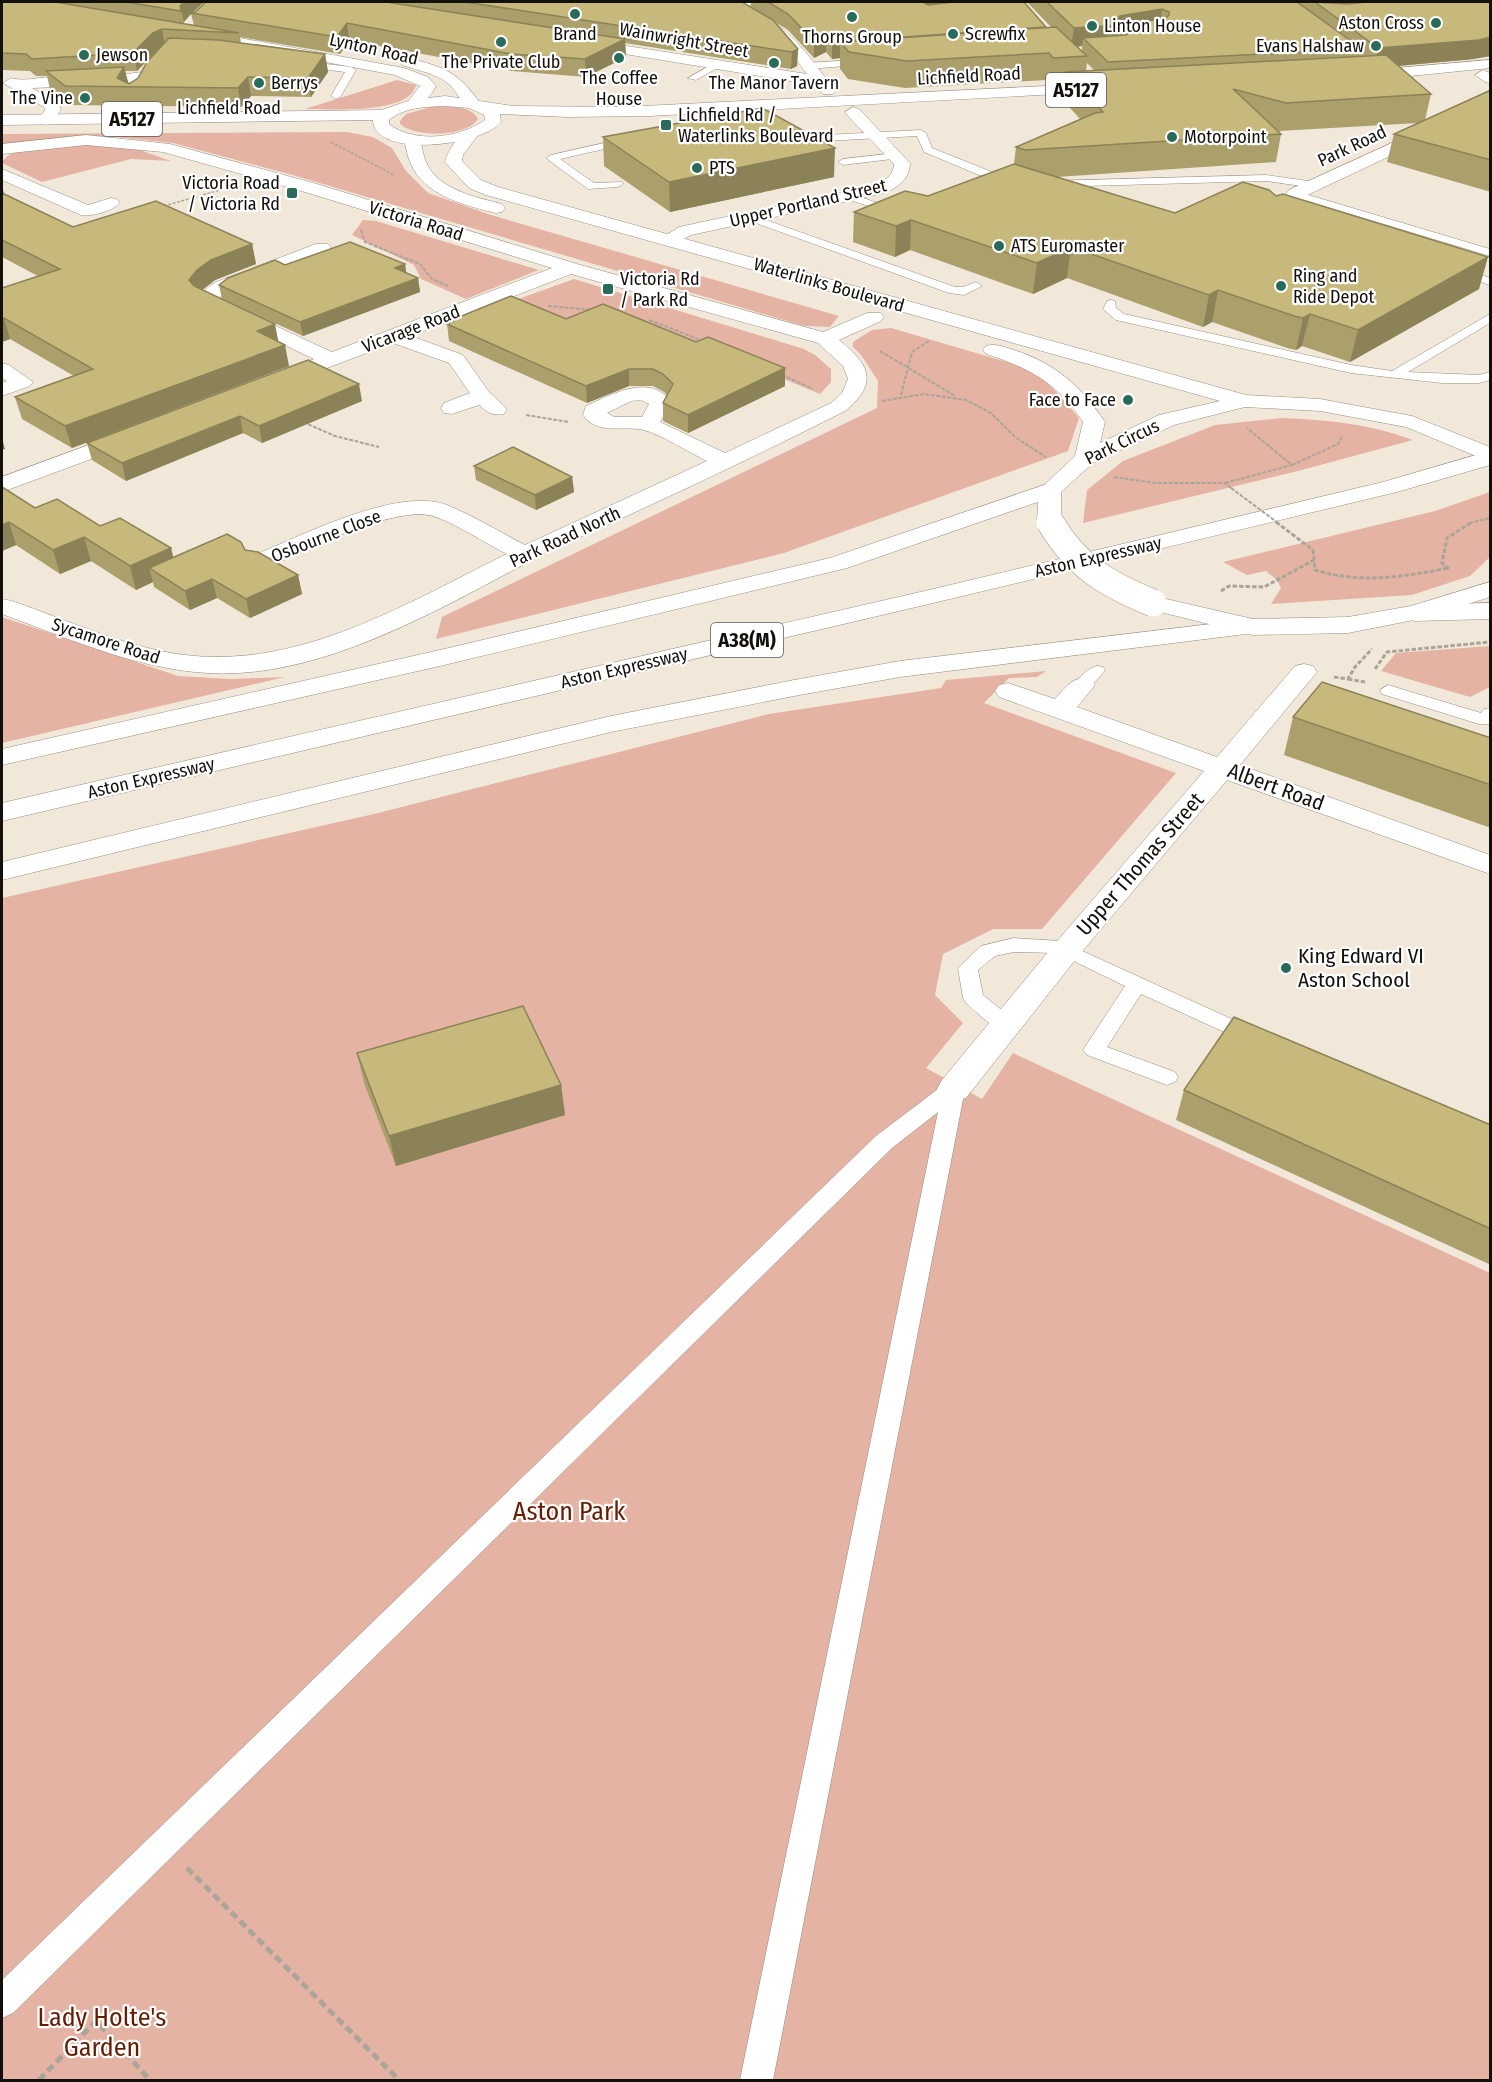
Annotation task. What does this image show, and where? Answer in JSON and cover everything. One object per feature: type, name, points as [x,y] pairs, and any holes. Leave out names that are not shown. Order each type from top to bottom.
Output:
[{"type":"main road","name":"Upper Portland Street","points":[[668,240],[685,231],[876,190],[895,182],[902,170],[902,163],[896,156],[872,135],[820,81],[780,31],[767,20],[738,9],[746,2]]},
{"type":"main road","name":"Lynton Road","points":[[414,104],[428,86],[423,80],[399,71],[190,24],[415,63],[455,81],[479,106]]},
{"type":"main road","name":"Wainwright Street","points":[[567,40],[820,81]]},
{"type":"main road","points":[[18,86],[56,80],[123,81],[142,77],[156,65]]},
{"type":"main road","points":[[1370,71],[1489,73],[1343,81],[1370,71]]},
{"type":"main road","points":[[1086,74],[1100,88]]},
{"type":"main road","points":[[133,94],[140,86],[142,77]]},
{"type":"main road","points":[[2,79],[51,104],[53,110],[46,120]]},
{"type":"main road","name":"Lichfield Road","points":[[2,130],[309,126],[385,122],[414,104],[445,101],[533,113],[572,113],[846,108],[1100,88],[1120,92],[846,108],[488,127]]},
{"type":"main road","name":"Park Road","points":[[1295,194],[1491,103]]},
{"type":"main road","points":[[385,122],[412,139],[442,140],[470,135],[488,127],[494,117],[479,106]]},
{"type":"main road","name":"Lichfield Road","points":[[2,120],[385,122]]},
{"type":"main road","name":"Waterlinks Boulevard","points":[[470,135],[455,154],[453,162],[475,184],[492,191],[1245,401]]},
{"type":"main road","name":"Waterlinks Boulevard","points":[[412,139],[419,165],[433,182],[446,192],[795,294]]},
{"type":"main road","name":"Victoria Road","points":[[2,148],[87,140],[164,147],[382,210],[570,268],[825,339],[850,359],[859,375]]},
{"type":"main road","points":[[2,174],[87,211],[111,203]]},
{"type":"main road","points":[[322,248],[223,286],[212,293],[206,301],[331,359]]},
{"type":"main road","name":"Vicarage Road","points":[[253,389],[570,268]]},
{"type":"main road","name":"Waterlinks Boulevard","points":[[851,310],[1020,358],[1065,382],[1094,422],[1084,458]]},
{"type":"main road","points":[[825,339],[874,317]]},
{"type":"main road","points":[[393,336],[456,359],[489,402],[452,408]]},
{"type":"main road","points":[[2,369],[23,382],[2,390]]},
{"type":"main road","name":"Park Road North","points":[[248,665],[340,644],[726,462],[838,407],[851,398],[858,386],[859,375]]},
{"type":"main road","points":[[648,424],[660,402],[653,396],[627,395],[594,411],[594,415],[599,419],[610,423],[648,424],[726,462]]},
{"type":"main road","name":"Park Circus","points":[[1050,490],[1084,458],[1167,420],[1245,401],[1320,405],[1412,422],[1491,456]]},
{"type":"main road","points":[[2,485],[146,430]]},
{"type":"main road","name":"Aston Expressway","points":[[2,812],[940,595],[1389,487],[1491,456]]},
{"type":"main road","points":[[2,757],[429,660],[838,563],[1050,490],[1049,520],[1058,537],[1084,568],[1126,592],[1153,603],[1252,627]]},
{"type":"main road","name":"Osbourne Close","points":[[259,562],[361,519],[416,507],[439,510],[526,555]]},
{"type":"main road","points":[[2,870],[612,724],[771,692],[900,669],[1252,627],[1348,625],[1415,613],[1491,588]]},
{"type":"main road","name":"Sycamore Road","points":[[2,606],[150,658],[197,665],[248,665]]},
{"type":"main road","points":[[1415,613],[1491,611]]},
{"type":"main road","name":"Upper Thomas Street","points":[[954,1089],[1067,949],[1304,672]]},
{"type":"main road","points":[[1061,709],[1090,678]]},
{"type":"main road","name":"Albert Road","points":[[1008,691],[1491,865]]},
{"type":"lane","points":[[808,66],[880,61]]},
{"type":"lane","points":[[293,63],[351,70],[336,96]]},
{"type":"lane","points":[[693,78],[716,65]]},
{"type":"lane","points":[[774,131],[825,138],[921,133],[928,150],[983,173],[1029,185],[1266,178],[1315,185]]},
{"type":"lane","points":[[618,184],[592,187],[551,158],[639,139]]},
{"type":"lane","points":[[843,162],[896,156]]},
{"type":"lane","points":[[1295,194],[1491,253]]},
{"type":"lane","points":[[848,196],[906,216]]},
{"type":"lane","points":[[749,217],[952,290],[964,291],[976,286]]},
{"type":"lane","points":[[1443,266],[1491,282]]},
{"type":"lane","points":[[1111,303],[1109,309],[1120,317],[1333,365],[1394,375],[1470,379],[1491,376]]},
{"type":"lane","points":[[1394,375],[1491,318]]},
{"type":"lane","points":[[1388,690],[1485,720],[1491,713]]},
{"type":"lane","name":"Upper Thomas Street","points":[[1007,1025],[973,998],[968,968],[988,951],[1014,945],[1067,949]]},
{"type":"lane","points":[[1067,949],[1268,1044]]},
{"type":"lane","points":[[1137,984],[1094,1050],[1167,1077]]},
{"type":"lane","points":[[2,2002],[884,1142],[954,1089]]},
{"type":"lane","points":[[757,2080],[954,1089]]},
{"type":"path","points":[[330,142],[402,180],[433,182]]},
{"type":"path","points":[[382,210],[360,232],[365,242],[420,264],[432,279],[484,302]]},
{"type":"path","points":[[543,306],[596,310]]},
{"type":"path","points":[[641,317],[712,345]]},
{"type":"path","points":[[846,331],[959,398],[991,413],[1012,435],[1047,457]]},
{"type":"path","points":[[901,395],[912,352],[938,335]]},
{"type":"path","points":[[775,372],[827,395],[838,407],[873,404],[901,395],[923,393],[959,398]]},
{"type":"path","points":[[253,389],[270,405],[305,423],[335,436],[379,447]]},
{"type":"path","points":[[489,402],[559,422],[579,423],[599,419]]},
{"type":"path","points":[[1242,424],[1292,465]]},
{"type":"path","points":[[1104,474],[1125,480],[1225,483],[1292,465],[1338,444],[1348,426]]},
{"type":"path","points":[[1225,483],[1313,550],[1315,570],[1334,578],[1376,581],[1448,568]]},
{"type":"path","points":[[1454,574],[1442,563],[1447,538],[1471,522],[1491,518]]},
{"type":"path","points":[[1214,595],[1229,586],[1264,587],[1314,560]]},
{"type":"path","points":[[1365,682],[1387,652],[1491,642]]},
{"type":"path","points":[[164,1844],[399,2080]]},
{"type":"path","points":[[39,2080],[96,2021],[150,2080]]},
{"type":"green space","points":[[397,80],[416,85],[410,95],[384,106],[305,109]]},
{"type":"green space","points":[[431,107],[464,109],[475,114],[478,119],[463,129],[440,133],[417,132],[400,124],[406,114]]},
{"type":"green space","points":[[347,132],[373,137],[392,148],[406,171],[428,193],[491,215],[839,316],[830,327],[804,326],[289,174],[173,143],[107,136],[2,145],[2,134]]},
{"type":"green space","points":[[73,144],[134,148],[171,161],[131,159],[42,182],[2,163],[7,157],[23,150]]},
{"type":"green space","points":[[363,220],[376,221],[539,270],[466,299],[421,279],[414,265],[352,235]]},
{"type":"green space","points":[[574,279],[804,349],[831,369],[831,382],[820,394],[637,318],[560,326],[499,306]]},
{"type":"green space","points":[[891,328],[1017,365],[1048,382],[1079,418],[1068,451],[784,553],[436,639],[442,617],[877,408],[878,381],[853,347],[853,342],[872,330]]},
{"type":"green space","points":[[1282,418],[1349,424],[1381,430],[1413,440],[1298,471],[1083,523],[1087,490],[1123,461],[1215,425]]},
{"type":"green space","points":[[1490,492],[1490,557],[1470,576],[1412,595],[1271,604],[1281,588],[1277,580],[1266,571],[1247,575],[1223,562],[1435,511]]},
{"type":"green space","points":[[2,617],[178,676],[230,679],[285,677],[2,743]]},
{"type":"green space","points":[[1490,646],[1490,687],[1470,697],[1381,671],[1396,653]]},
{"type":"green space","name":"Aston Park","points":[[1046,671],[1037,677],[1009,678],[984,703],[1176,773],[1042,929],[993,929],[943,954],[935,995],[963,1023],[926,1068],[982,1099],[1013,1053],[1490,1273],[1490,2080],[2,2080],[2,898],[374,814],[769,714],[941,688],[946,680]]},
{"type":"building","points":[[2,2],[55,2],[239,33],[162,29],[153,33],[133,53],[32,59],[26,54],[2,53]]},
{"type":"building","points":[[126,2],[184,2],[180,6],[181,11]]},
{"type":"building","points":[[206,2],[386,2],[625,39],[585,59],[511,54],[347,23],[337,37],[191,13]]},
{"type":"building","points":[[465,2],[742,2],[773,20],[798,49],[792,52]]},
{"type":"building","points":[[768,2],[923,2],[928,5],[954,2],[1024,2],[1046,27],[832,42],[826,34],[814,41],[788,14]]},
{"type":"building","points":[[1047,2],[1297,2],[1362,49],[1108,62],[1083,38],[1126,35],[1135,28],[1132,23],[1166,18],[1169,12],[1162,9],[1120,16],[1115,21],[1118,25],[1074,28]]},
{"type":"building","points":[[1315,2],[1347,4],[1491,2],[1491,37],[1479,40],[1378,48]]},
{"type":"building","points":[[1056,27],[1087,56],[1053,58],[1049,53],[907,61],[849,52],[840,42]]},
{"type":"building","points":[[169,38],[219,40],[325,54],[308,78],[248,77],[238,88],[65,86],[46,71],[124,67],[117,78],[129,84],[138,78],[147,62]]},
{"type":"building","points":[[1386,55],[1431,94],[1286,103],[1233,89],[1281,134],[1025,150],[1016,147],[1095,113],[1103,112],[1066,72]]},
{"type":"building","points":[[1491,90],[1491,160],[1394,134]]},
{"type":"building","points":[[762,108],[835,148],[669,182],[603,137]]},
{"type":"building","points":[[1014,164],[1175,213],[1243,182],[1269,190],[1276,196],[1283,194],[1488,257],[1358,330],[1310,314],[1303,318],[1294,316],[1218,290],[1209,295],[1071,247],[1037,263],[911,220],[896,226],[854,212],[905,191],[928,196]]},
{"type":"building","points":[[2,193],[73,227],[156,201],[252,244],[211,260],[197,270],[189,280],[194,286],[275,324],[257,331],[285,345],[65,426],[15,397],[93,369],[4,318],[2,319],[2,288],[60,269],[2,240]]},
{"type":"building","points":[[350,242],[405,264],[395,268],[418,278],[300,322],[219,285],[228,278],[275,260],[285,265]]},
{"type":"building","points":[[511,296],[566,319],[603,304],[696,342],[708,337],[785,368],[688,415],[663,403],[673,384],[663,374],[653,369],[629,369],[586,386],[447,324]]},
{"type":"building","points":[[308,360],[359,384],[259,426],[240,416],[122,463],[87,443]]},
{"type":"building","points":[[513,447],[572,477],[535,495],[474,466]]},
{"type":"building","points":[[2,487],[35,508],[57,499],[100,526],[120,518],[171,548],[130,566],[84,537],[53,550],[9,522],[2,525]]},
{"type":"building","points":[[227,534],[241,542],[245,550],[258,552],[298,575],[246,599],[212,579],[185,591],[149,568]]},
{"type":"building","points":[[1322,682],[1491,738],[1491,785],[1293,717]]},
{"type":"building","points":[[523,1006],[561,1085],[389,1136],[357,1053]]},
{"type":"building","points":[[1234,1017],[1491,1125],[1491,1229],[1184,1090]]},
{"type":"place","name":"Brand","points":[[575,14]]},
{"type":"place","name":"Thorns Group","points":[[852,17]]},
{"type":"place","name":"Aston Cross","points":[[1436,23]]},
{"type":"place","name":"Linton House","points":[[1092,26]]},
{"type":"place","name":"Screwfix","points":[[953,34]]},
{"type":"place","name":"The Private Club","points":[[501,42]]},
{"type":"place","name":"Evans Halshaw","points":[[1376,46]]},
{"type":"place","name":"Jewson","points":[[84,55]]},
{"type":"place","name":"The Coffee House","points":[[619,58]]},
{"type":"place","name":"The Manor Tavern","points":[[774,63]]},
{"type":"place","name":"Berrys","points":[[259,83]]},
{"type":"place","name":"The Vine","points":[[85,98]]},
{"type":"place","name":"Lichfield Rd / Waterlinks Boulevard","points":[[666,125]]},
{"type":"place","name":"Motorpoint","points":[[1172,137]]},
{"type":"place","name":"PTS","points":[[697,168]]},
{"type":"place","name":"Victoria Road / Victoria Rd","points":[[292,193]]},
{"type":"place","name":"ATS Euromaster","points":[[999,246]]},
{"type":"place","name":"Ring and Ride Depot","points":[[1281,286]]},
{"type":"place","name":"Victoria Rd / Park Rd","points":[[608,289]]},
{"type":"place","name":"Face to Face","points":[[1128,400]]},
{"type":"place","name":"King Edward VI Aston School","points":[[1286,968]]},
{"type":"park label","name":"Lady Holte's Garden","points":[[102,2032]]}]
